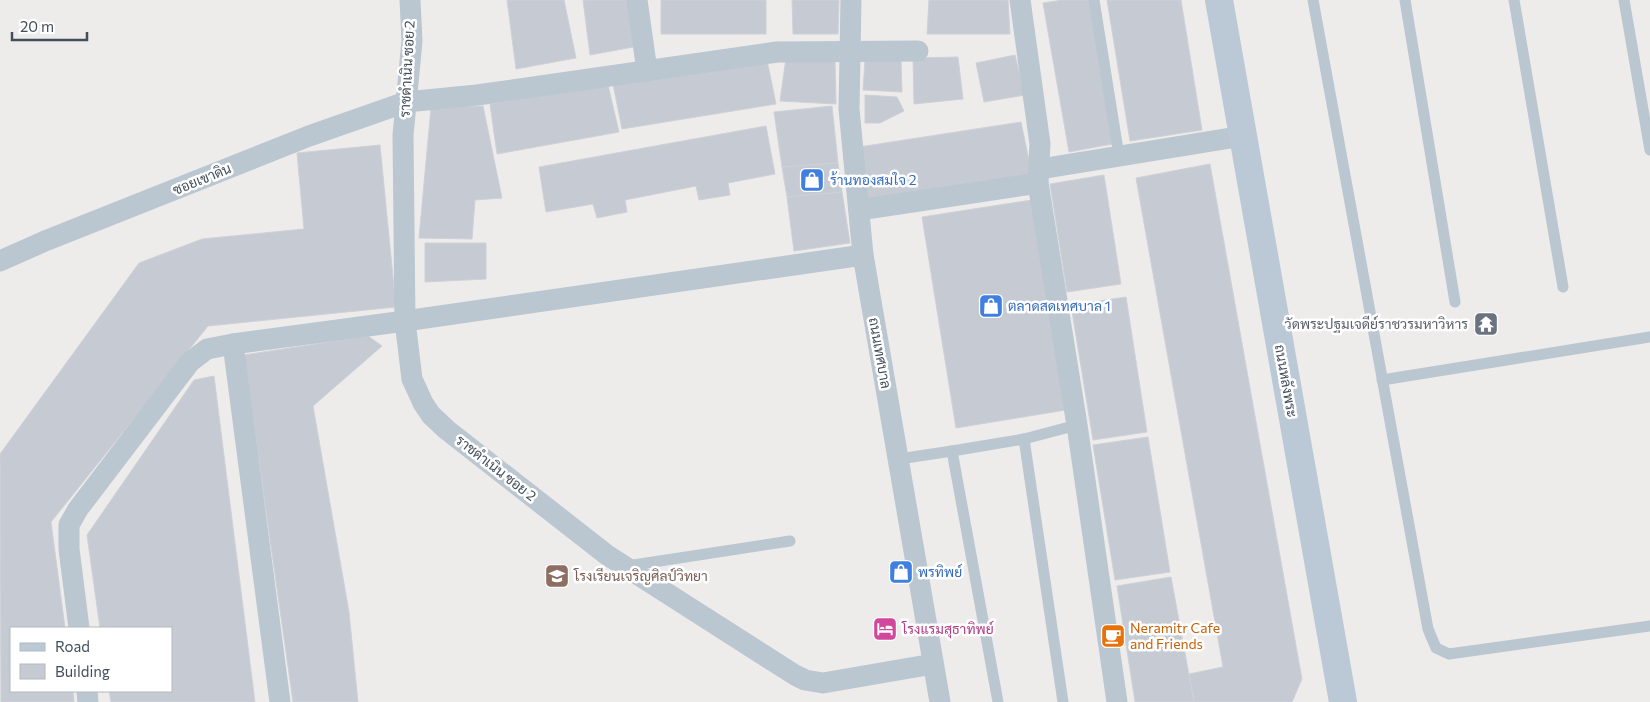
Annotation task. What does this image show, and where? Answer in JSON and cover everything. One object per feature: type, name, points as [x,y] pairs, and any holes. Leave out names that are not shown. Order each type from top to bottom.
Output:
[{"type":"main road","name":"ถนนหลังพระ","points":[[1219,0],[1343,702]]},
{"type":"street","name":"ราชดำเนิน ซอย 2","points":[[410,0],[412,41],[403,135],[405,322],[412,379],[431,415],[454,436],[607,555],[805,680],[822,683],[933,664]]},
{"type":"street","points":[[638,0],[647,71]]},
{"type":"street","name":"ถนนเทศบาล","points":[[851,0],[849,108],[863,255],[940,702]]},
{"type":"street","points":[[1020,0],[1040,144],[1039,176],[1117,702]]},
{"type":"street","name":"ซอยเขาดิน","points":[[0,261],[45,241],[309,136],[406,102],[477,95],[777,52],[918,50]]},
{"type":"street","points":[[859,210],[1039,176],[1118,156],[1243,136]]},
{"type":"street","points":[[79,627],[69,549],[69,525],[78,509],[190,362],[207,349],[863,255]]},
{"type":"street","points":[[233,344],[280,702]]},
{"type":"lane","points":[[1094,0],[1118,156]]},
{"type":"lane","points":[[1313,0],[1428,629],[1436,648],[1449,654],[1650,626]]},
{"type":"lane","points":[[1405,0],[1455,302]]},
{"type":"lane","points":[[1514,0],[1564,287]]},
{"type":"lane","points":[[1624,0],[1650,150]]},
{"type":"lane","points":[[1382,380],[1650,337]]},
{"type":"lane","points":[[899,459],[1024,439],[1077,425]]},
{"type":"lane","points":[[1024,439],[1063,702]]},
{"type":"lane","points":[[952,451],[998,702]]},
{"type":"lane","points":[[625,567],[790,541]]},
{"type":"building","points":[[507,0],[564,0],[576,58],[516,69]]},
{"type":"building","points":[[583,0],[635,0],[639,46],[590,55]]},
{"type":"building","points":[[661,0],[766,0],[766,34],[661,34]]},
{"type":"building","points":[[792,0],[839,0],[838,34],[793,34]]},
{"type":"building","points":[[929,0],[1008,0],[1010,34],[927,34]]},
{"type":"building","points":[[1063,0],[1090,0],[1112,144],[1069,152],[1043,3]]},
{"type":"building","points":[[1107,0],[1181,0],[1202,130],[1130,141]]},
{"type":"building","points":[[1015,55],[1025,95],[984,102],[976,63]]},
{"type":"building","points":[[958,57],[963,99],[914,104],[913,58]]},
{"type":"building","points":[[786,58],[835,59],[836,104],[780,101]]},
{"type":"building","points":[[767,60],[776,104],[622,129],[613,84]]},
{"type":"building","points":[[865,60],[901,60],[902,92],[863,90]]},
{"type":"building","points":[[608,85],[619,132],[497,154],[490,104]]},
{"type":"building","points":[[865,95],[897,97],[904,111],[880,123],[865,123]]},
{"type":"building","points":[[483,106],[502,198],[475,200],[472,239],[419,238],[431,107]]},
{"type":"building","points":[[832,106],[838,163],[782,167],[774,112]]},
{"type":"building","points":[[1021,122],[1032,175],[867,201],[859,147]]},
{"type":"building","points":[[766,126],[775,174],[728,183],[730,195],[699,200],[696,186],[625,200],[627,212],[597,218],[593,204],[546,212],[539,167]]},
{"type":"building","points":[[380,145],[396,307],[208,326],[51,522],[65,627],[10,627],[10,692],[73,692],[74,702],[1,702],[0,454],[139,263],[202,239],[304,229],[297,153]]},
{"type":"building","name":"ร้านทองสมใจ 2","points":[[838,163],[842,192],[787,197],[782,167]]},
{"type":"building","points":[[1210,164],[1302,679],[1292,702],[1194,702],[1189,674],[1223,667],[1136,178]]},
{"type":"building","points":[[1104,175],[1121,284],[1067,292],[1050,184]]},
{"type":"building","points":[[842,192],[850,243],[794,251],[787,197]]},
{"type":"building","points":[[1038,199],[1072,409],[956,428],[922,217]]},
{"type":"building","points":[[425,243],[486,243],[486,279],[425,282]]},
{"type":"building","points":[[1126,297],[1147,432],[1093,440],[1071,305]]},
{"type":"building","points":[[368,336],[382,346],[313,406],[349,612],[358,702],[293,702],[244,355]]},
{"type":"building","points":[[214,376],[255,702],[111,702],[109,692],[172,692],[172,627],[100,627],[87,535],[194,380]]},
{"type":"building","points":[[1148,437],[1170,572],[1115,580],[1093,445]]},
{"type":"building","points":[[1171,577],[1194,702],[1135,702],[1117,586]]},
{"type":"place","name":"ร้านทองสมใจ 2","points":[[812,180]]},
{"type":"place","name":"ตลาดสดเทศบาล 1","points":[[991,306]]},
{"type":"place","name":"วัดพระปฐมเจดีย์ราชวรมหาวิหาร","points":[[1486,324]]},
{"type":"place","name":"พรทิพย์","points":[[901,572]]},
{"type":"place","name":"โรงเรียนเจริญศิลป์วิทยา","points":[[557,576]]},
{"type":"place","name":"โรงแรมสุธาทิพย์","points":[[885,629]]},
{"type":"place","name":"Neramitr Cafe and Friends","points":[[1113,636]]}]
